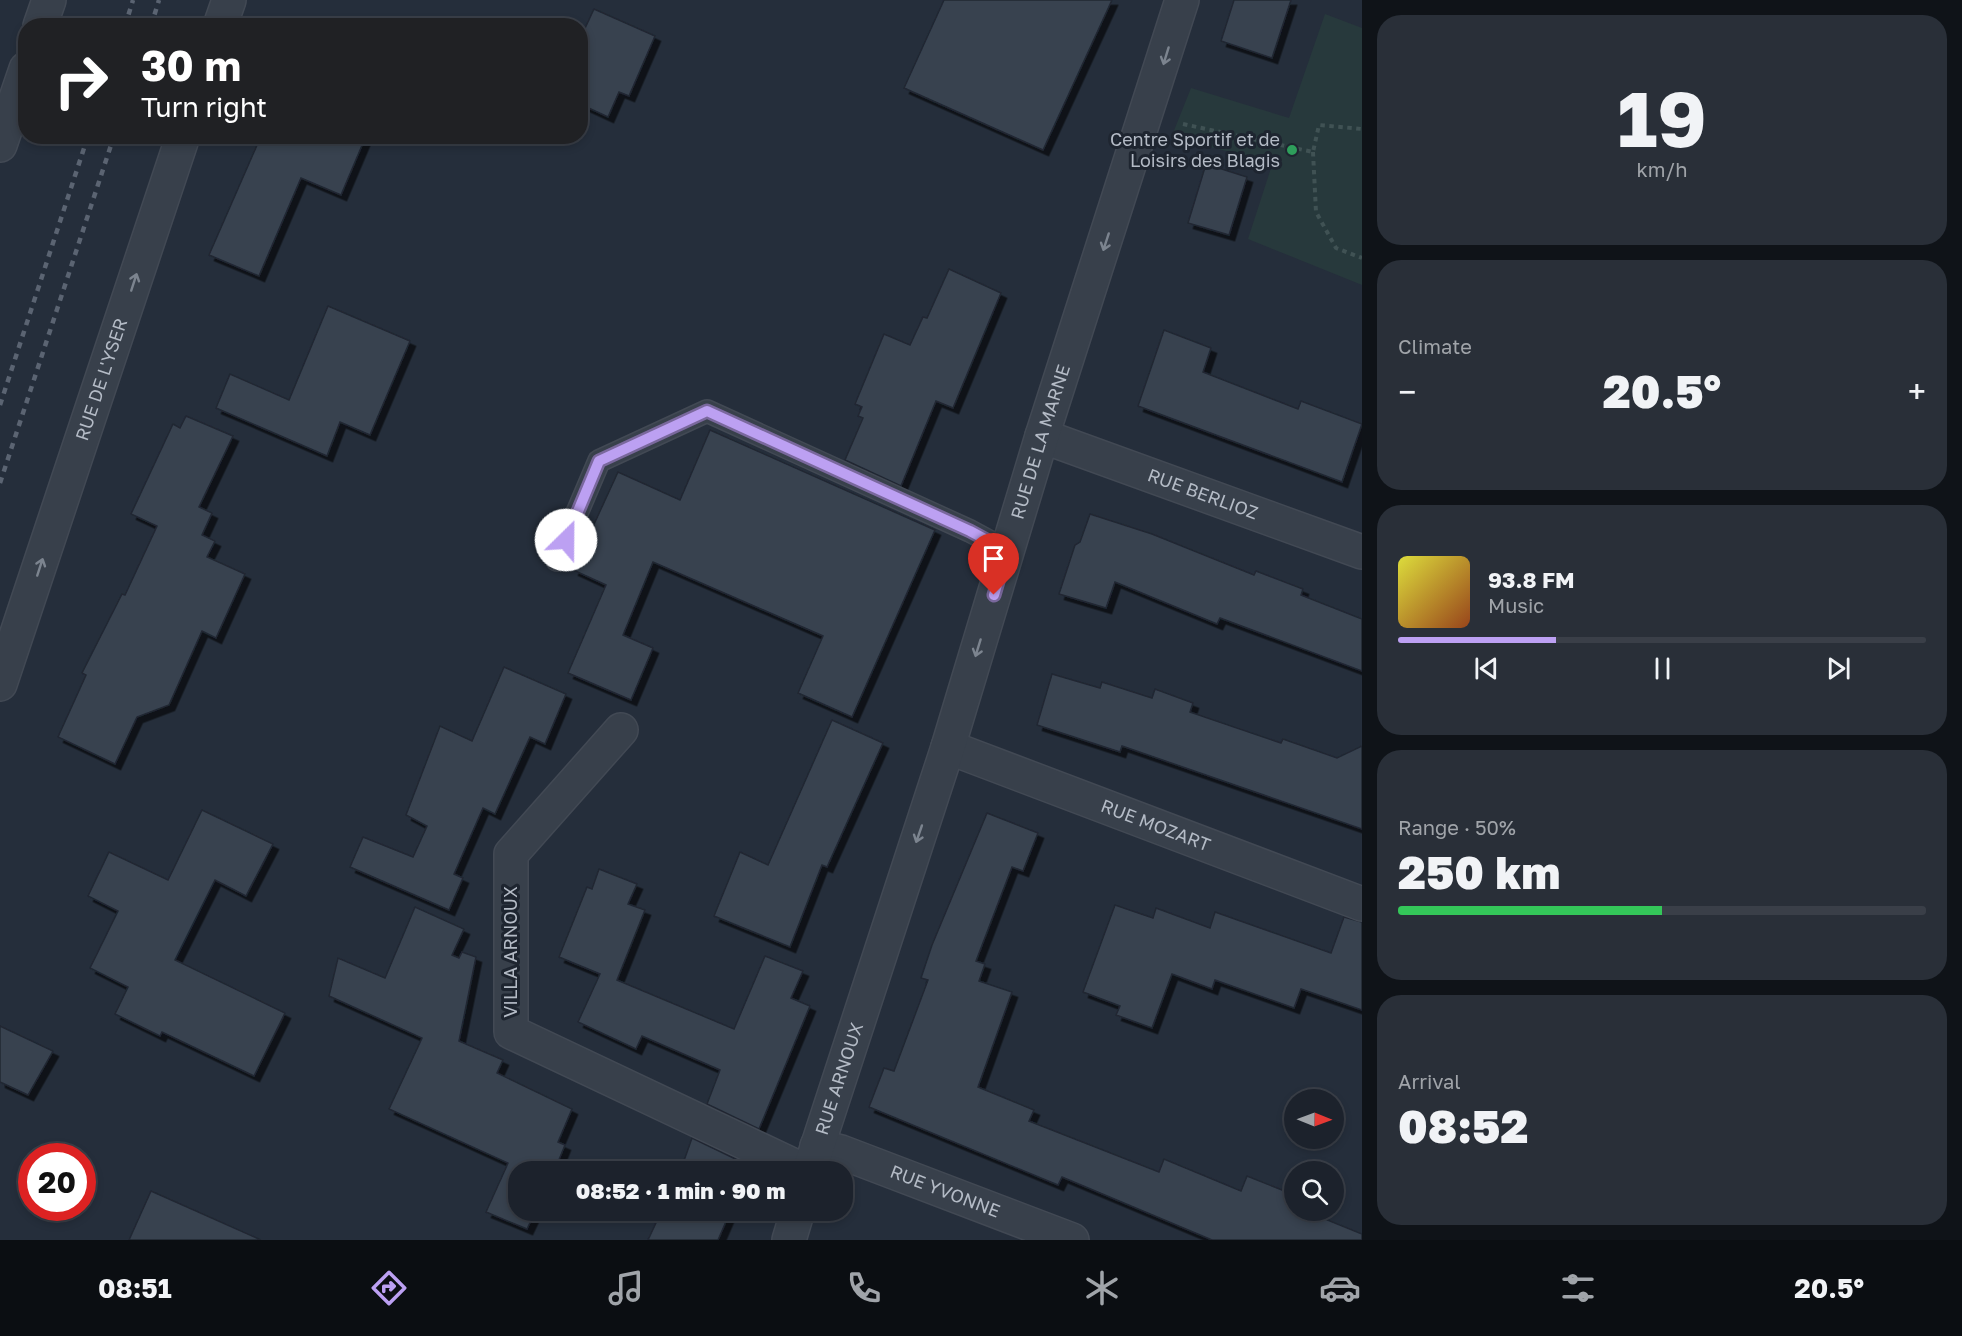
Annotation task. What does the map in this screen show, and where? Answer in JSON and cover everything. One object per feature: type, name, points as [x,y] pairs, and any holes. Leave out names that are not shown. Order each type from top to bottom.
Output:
[{"type":"street","points":[[43,18],[49,0]]},
{"type":"street","points":[[223,18],[229,0]]},
{"type":"street","name":"RUE DE LA MARNE","points":[[868,985],[948,747],[1042,436],[1147,116],[1182,0]]},
{"type":"street","points":[[0,145],[18,92]]},
{"type":"street","name":"RUE DE L'YSER","points":[[0,684],[180,144]]},
{"type":"street","name":"RUE BERLIOZ","points":[[1042,436],[1362,552]]},
{"type":"street","name":"VILLA ARNOUX","points":[[621,730],[511,854],[511,1032],[806,1161]]},
{"type":"street","name":"RUE MOZART","points":[[948,747],[1362,904]]},
{"type":"street","name":"RUE ARNOUX","points":[[812,1161],[868,985]]},
{"type":"street","name":"RUE YVONNE","points":[[816,1161],[841,1152],[1072,1240]]},
{"type":"street","points":[[789,1240],[795,1221]]},
{"type":"lane","points":[[557,560],[599,461],[707,411],[970,531],[1007,551]]},
{"type":"path","points":[[1147,116],[1313,152]]},
{"type":"path","points":[[1362,129],[1319,125],[1313,152],[1316,212],[1336,248],[1362,258]]},
{"type":"shaded area","name":"Centre Sportif et de Loisirs des Blagis","points":[[1325,14],[1362,28],[1362,285],[1248,239],[1273,162],[1171,138],[1191,88],[1289,118]]},
{"type":"building","points":[[944,0],[1112,0],[1043,150],[904,88]]},
{"type":"building","points":[[1234,0],[1291,0],[1272,58],[1221,41]]},
{"type":"building","points":[[594,9],[655,36],[629,96],[619,92],[608,117],[588,108],[588,22]]},
{"type":"building","points":[[258,144],[363,144],[341,195],[301,178],[259,276],[209,255]]},
{"type":"building","points":[[1206,164],[1247,177],[1229,235],[1188,223]]},
{"type":"building","points":[[949,269],[1001,293],[953,408],[936,401],[901,486],[845,460],[863,418],[858,416],[862,407],[855,404],[884,334],[910,345],[923,317],[927,318]]},
{"type":"building","points":[[328,306],[410,341],[370,435],[340,422],[327,456],[216,408],[230,374],[289,400]]},
{"type":"building","points":[[1164,330],[1211,348],[1203,372],[1298,409],[1301,401],[1362,424],[1342,482],[1138,406]]},
{"type":"building","points":[[186,416],[233,436],[199,507],[212,513],[202,535],[215,541],[207,557],[245,574],[216,638],[202,631],[169,705],[137,717],[115,764],[58,737],[86,675],[82,673],[122,594],[125,595],[157,526],[131,514],[173,424],[180,428]]},
{"type":"building","points":[[710,430],[935,530],[852,717],[798,693],[823,636],[653,562],[623,635],[653,648],[631,700],[568,673],[606,585],[573,570],[618,472],[680,500]]},
{"type":"building","points":[[1090,514],[1152,534],[1254,575],[1256,571],[1303,589],[1301,595],[1362,619],[1362,671],[1220,618],[1217,624],[1115,582],[1106,608],[1059,594],[1075,545],[1080,542]]},
{"type":"building","points":[[504,667],[566,694],[545,744],[530,737],[495,814],[483,808],[454,874],[463,878],[449,910],[350,867],[363,837],[413,857],[427,826],[406,815],[440,726],[472,741]]},
{"type":"building","points":[[1052,674],[1100,688],[1102,682],[1152,698],[1155,689],[1193,703],[1190,712],[1281,743],[1283,739],[1337,758],[1362,746],[1362,829],[1122,746],[1120,752],[1037,725]]},
{"type":"building","points":[[832,720],[883,743],[827,867],[822,865],[790,947],[714,916],[740,852],[768,865]]},
{"type":"building","points":[[202,810],[273,844],[246,896],[215,880],[175,960],[285,1013],[254,1076],[162,1032],[160,1036],[115,1014],[128,987],[90,968],[118,911],[88,896],[109,852],[168,880]]},
{"type":"building","points":[[987,813],[1038,833],[1023,871],[1012,867],[976,961],[985,964],[979,981],[1012,992],[978,1087],[1034,1110],[1029,1121],[1159,1172],[1164,1159],[1241,1191],[1247,1176],[1284,1191],[1284,1221],[1330,1221],[1362,1234],[1362,1240],[1212,1240],[1062,1177],[1058,1185],[869,1107],[884,1068],[894,1071],[928,980],[921,978],[932,945]]},
{"type":"building","points":[[599,869],[637,884],[628,904],[645,910],[617,980],[734,1029],[765,956],[803,971],[791,998],[810,1006],[759,1129],[707,1104],[720,1070],[642,1036],[636,1049],[578,1022],[600,974],[559,957],[587,887],[592,889]]},
{"type":"building","points":[[1115,905],[1153,918],[1156,908],[1210,928],[1215,912],[1331,953],[1344,917],[1362,922],[1362,1010],[1301,989],[1294,1008],[1215,980],[1212,989],[1172,974],[1152,1028],[1116,1015],[1120,1006],[1083,992]]},
{"type":"building","points":[[415,907],[464,929],[452,955],[459,958],[462,952],[476,957],[459,1041],[503,1060],[497,1073],[572,1109],[558,1142],[565,1145],[558,1161],[508,1161],[508,1163],[389,1109],[422,1038],[329,996],[338,958],[385,978]]},
{"type":"building","points":[[0,1026],[53,1051],[28,1095],[0,1082]]},
{"type":"building","points":[[692,1138],[740,1161],[684,1161]]},
{"type":"building","points":[[508,1163],[508,1221],[531,1221],[527,1229],[486,1212]]},
{"type":"building","points":[[151,1191],[261,1240],[129,1240]]},
{"type":"building","points":[[657,1221],[726,1221],[718,1240],[648,1240]]},
{"type":"railway","points":[[127,18],[133,0]]},
{"type":"railway","points":[[153,18],[159,0]]},
{"type":"railway","points":[[0,405],[85,144]]},
{"type":"railway","points":[[0,483],[111,144]]},
{"type":"place","name":"Centre Sportif et de Loisirs des Blagis","points":[[1292,150]]},
{"type":"route","points":[[566,540],[599,461],[707,411],[970,531],[1007,551],[994,595]]}]
